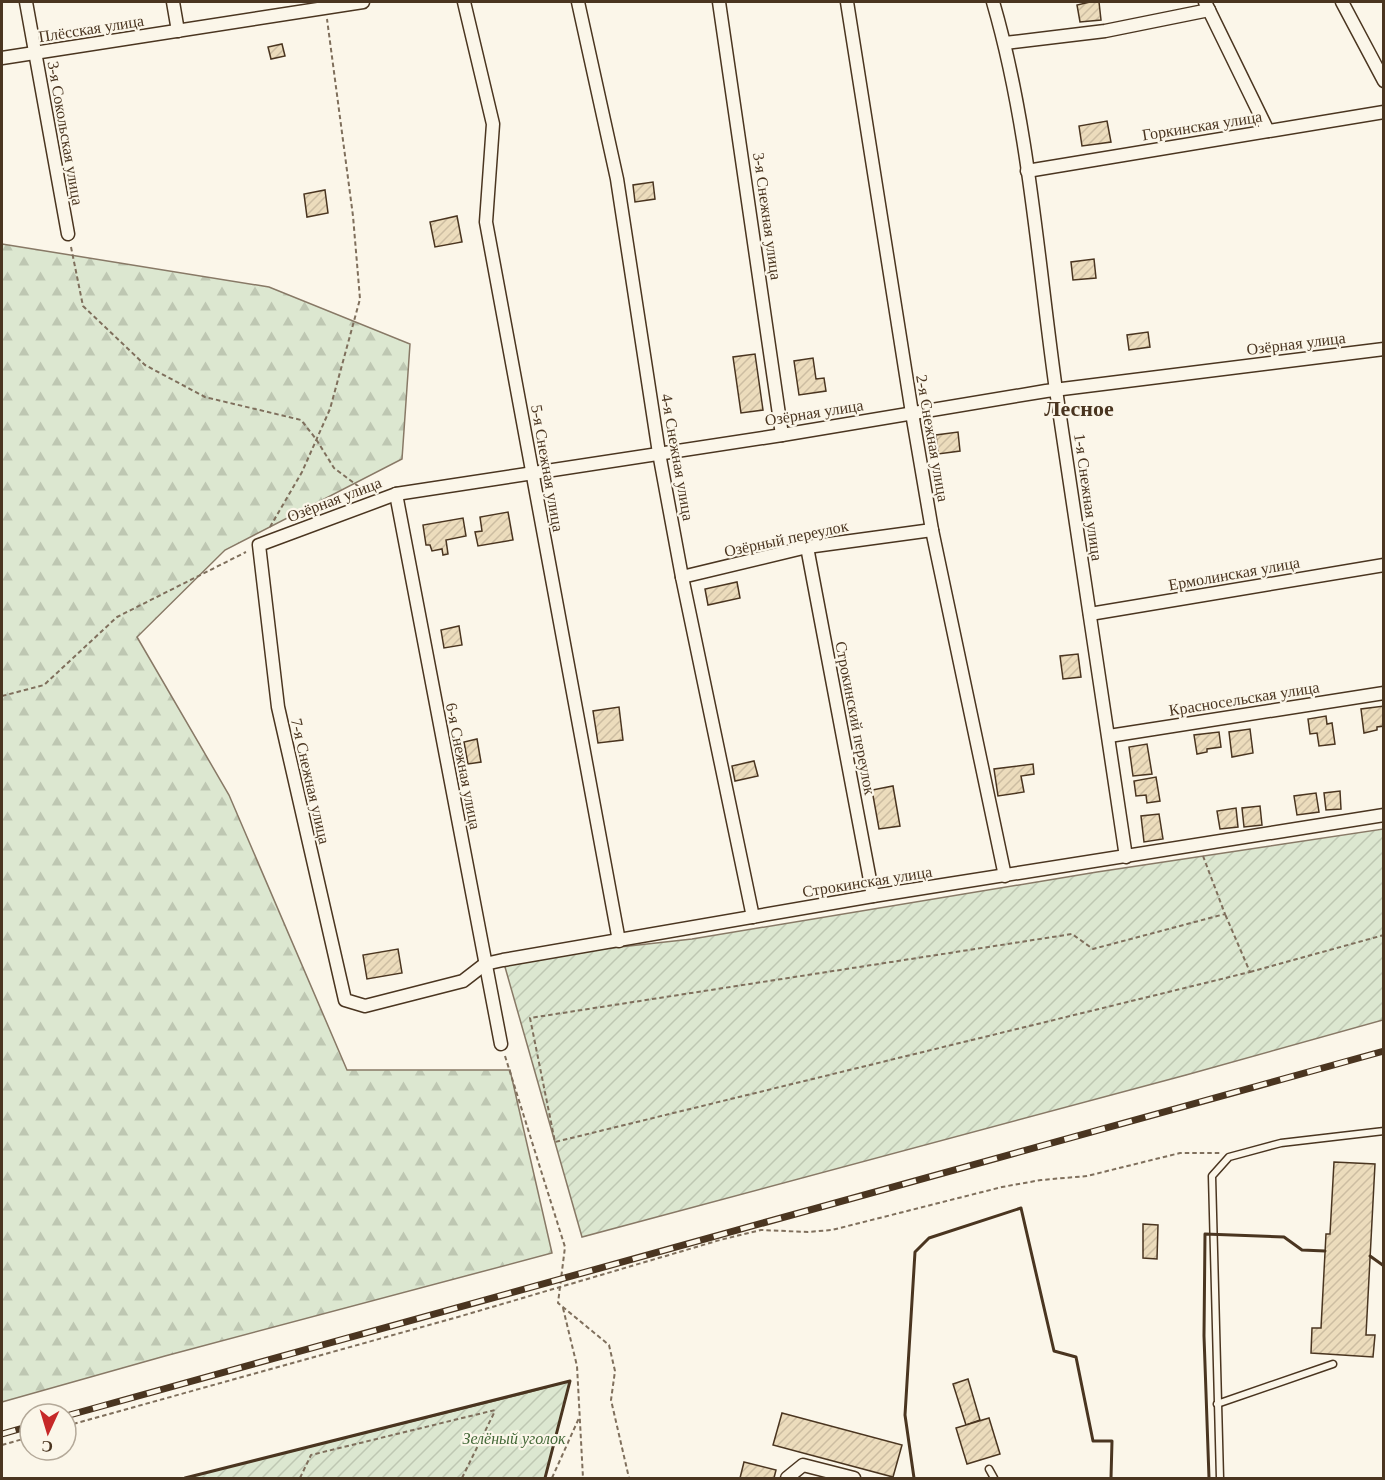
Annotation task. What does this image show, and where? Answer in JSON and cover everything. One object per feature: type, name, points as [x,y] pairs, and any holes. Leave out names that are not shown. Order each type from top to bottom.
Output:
[{"type":"street","name":"3-я Сокольская улица","points":[[26,2],[68,234]]},
{"type":"street","points":[[174,2],[178,30]]},
{"type":"street","name":"Плёсская улица","points":[[2,58],[324,4],[363,2]]},
{"type":"street","name":"5-я Снежная улица","points":[[464,2],[493,124],[486,222],[619,941]]},
{"type":"street","name":"4-я Снежная улица","points":[[578,2],[617,179],[659,453],[682,577],[753,917]]},
{"type":"street","name":"3-я Снежная улица","points":[[719,2],[782,435]]},
{"type":"street","name":"2-я Снежная улица","points":[[847,2],[932,530],[1005,876]]},
{"type":"street","name":"1-я Снежная улица","points":[[993,2],[1005,43],[1027,171],[1056,390],[1126,857]]},
{"type":"street","points":[[1342,2],[1383,81]]},
{"type":"street","points":[[1005,43],[1106,31],[1207,6],[1268,131]]},
{"type":"street","name":"Горкинская улица","points":[[1027,171],[1383,112]]},
{"type":"street","name":"Озёрная улица","points":[[259,545],[396,494],[782,435],[1056,390],[1383,349]]},
{"type":"street","name":"6-я Снежная улица","points":[[396,494],[501,1044]]},
{"type":"street","name":"Озёрный переулок","points":[[682,577],[807,547],[932,530]]},
{"type":"street","name":"7-я Снежная улица","points":[[259,545],[278,707],[332,946],[345,1000],[365,1005]]},
{"type":"street","name":"Строкинский переулок","points":[[807,547],[873,896]]},
{"type":"street","name":"Ермолинская улица","points":[[1090,614],[1383,565]]},
{"type":"street","name":"Красносельская улица","points":[[1109,736],[1383,693]]},
{"type":"street","name":"Строкинская улица","points":[[365,1005],[463,981],[485,964],[873,896],[1383,815]]},
{"type":"street","points":[[787,1479],[802,1465],[854,1479]]},
{"type":"lane","points":[[1220,1479],[1212,1176],[1228,1157],[1281,1143],[1383,1131]]},
{"type":"lane","points":[[1217,1404],[1333,1364]]},
{"type":"lane","points":[[989,1469],[993,1479]]},
{"type":"path","points":[[2,696],[44,685],[117,617],[259,545],[302,472],[330,409],[360,299],[353,216],[324,4]]},
{"type":"path","points":[[68,234],[83,306],[145,365],[205,397],[301,420],[334,468],[364,492],[396,494]]},
{"type":"path","points":[[1198,845],[1250,972]]},
{"type":"path","points":[[1225,914],[1093,949],[1072,934],[530,1018],[555,1142],[1250,972],[1383,935]]},
{"type":"path","points":[[501,1044],[566,1247],[558,1303],[609,1345],[615,1371],[611,1400],[629,1479]]},
{"type":"path","points":[[78,1423],[761,1230],[808,1232],[832,1230],[1002,1187],[1041,1180],[1087,1176],[1180,1152],[1218,1153],[1228,1157]]},
{"type":"path","points":[[563,1308],[577,1366],[583,1479]]},
{"type":"path","points":[[300,1479],[311,1455],[495,1410],[462,1479]]},
{"type":"path","points":[[552,1479],[579,1417]]},
{"type":"path","points":[[2,1445],[18,1440]]},
{"type":"green space","points":[[2,244],[269,287],[410,344],[402,459],[225,550],[137,637],[229,795],[347,1070],[510,1070],[552,1253],[2,1402]]},
{"type":"green space","points":[[1383,829],[1383,1020],[582,1237],[503,960],[692,939],[1097,872]]},
{"type":"green space","name":"Зелёный уголок","points":[[570,1381],[545,1478],[185,1478],[522,1394]]},
{"type":"building","points":[[1099,2],[1101,20],[1080,22],[1077,5]]},
{"type":"building","points":[[282,44],[285,56],[271,59],[268,47]]},
{"type":"building","points":[[1107,121],[1111,142],[1082,146],[1079,126]]},
{"type":"building","points":[[653,182],[655,199],[635,202],[633,185]]},
{"type":"building","points":[[325,190],[328,213],[307,217],[304,194]]},
{"type":"building","points":[[457,216],[462,242],[435,247],[430,222]]},
{"type":"building","points":[[1094,259],[1096,278],[1073,280],[1071,262]]},
{"type":"building","points":[[1148,332],[1150,347],[1129,350],[1127,335]]},
{"type":"building","points":[[755,354],[763,410],[741,413],[733,357]]},
{"type":"building","points":[[813,358],[816,379],[824,378],[826,391],[799,395],[794,361]]},
{"type":"building","points":[[958,432],[960,451],[938,454],[936,435]]},
{"type":"building","points":[[508,512],[513,540],[478,546],[475,532],[482,531],[480,517]]},
{"type":"building","points":[[463,518],[466,536],[446,540],[448,554],[443,555],[442,549],[432,551],[430,545],[426,545],[423,525]]},
{"type":"building","points":[[737,582],[740,598],[708,605],[705,589]]},
{"type":"building","points":[[459,626],[462,645],[444,648],[441,630]]},
{"type":"building","points":[[1078,654],[1081,677],[1063,679],[1060,656]]},
{"type":"building","points":[[1384,706],[1384,726],[1364,733],[1361,709]]},
{"type":"building","points":[[619,707],[623,740],[598,743],[593,711]]},
{"type":"building","points":[[1326,716],[1327,724],[1332,723],[1335,744],[1319,746],[1317,733],[1310,734],[1308,719]]},
{"type":"building","points":[[1250,729],[1253,753],[1232,757],[1229,732]]},
{"type":"building","points":[[1219,732],[1221,747],[1207,749],[1207,752],[1197,754],[1194,735]]},
{"type":"building","points":[[477,739],[481,762],[468,764],[464,742]]},
{"type":"building","points":[[1147,744],[1152,774],[1133,776],[1129,747]]},
{"type":"building","points":[[754,761],[758,776],[735,781],[732,766]]},
{"type":"building","points":[[1033,764],[1034,774],[1021,776],[1024,792],[998,796],[994,769]]},
{"type":"building","points":[[1156,777],[1160,801],[1147,803],[1146,795],[1136,796],[1134,781]]},
{"type":"building","points":[[893,786],[900,826],[879,829],[872,790]]},
{"type":"building","points":[[1340,791],[1341,809],[1326,810],[1324,793]]},
{"type":"building","points":[[1316,793],[1319,812],[1297,815],[1294,796]]},
{"type":"building","points":[[1260,806],[1262,825],[1244,827],[1242,808]]},
{"type":"building","points":[[1236,808],[1238,827],[1220,829],[1217,811]]},
{"type":"building","points":[[1159,814],[1163,839],[1144,842],[1141,816]]},
{"type":"building","points":[[398,949],[402,973],[367,979],[363,955]]},
{"type":"building","points":[[1334,1162],[1375,1164],[1366,1335],[1375,1335],[1373,1357],[1311,1353],[1312,1328],[1321,1328],[1326,1234],[1330,1234]]},
{"type":"building","points":[[1143,1224],[1158,1225],[1157,1259],[1143,1258]]},
{"type":"building","points":[[968,1379],[980,1420],[966,1425],[953,1384]]},
{"type":"building","points":[[782,1413],[902,1445],[893,1477],[773,1445]]},
{"type":"building","points":[[989,1418],[1000,1454],[967,1464],[956,1428]]},
{"type":"building","points":[[744,1462],[776,1470],[774,1478],[740,1478]]},
{"type":"railway","points":[[78,1413],[1384,1051]]},
{"type":"railway","points":[[2,1434],[18,1429]]},
{"type":"wall","points":[[914,1478],[905,1415],[915,1252],[929,1238],[1021,1208],[1054,1351],[1076,1357],[1093,1441],[1112,1441],[1111,1478]]},
{"type":"wall","points":[[1209,1478],[1204,1336],[1205,1234],[1284,1237],[1302,1250],[1325,1251]]},
{"type":"wall","points":[[1370,1256],[1384,1266]]},
{"type":"wall","points":[[185,1478],[570,1381],[545,1478]]},
{"type":"district","name":"Лесное","points":[[1079,408]]}]
